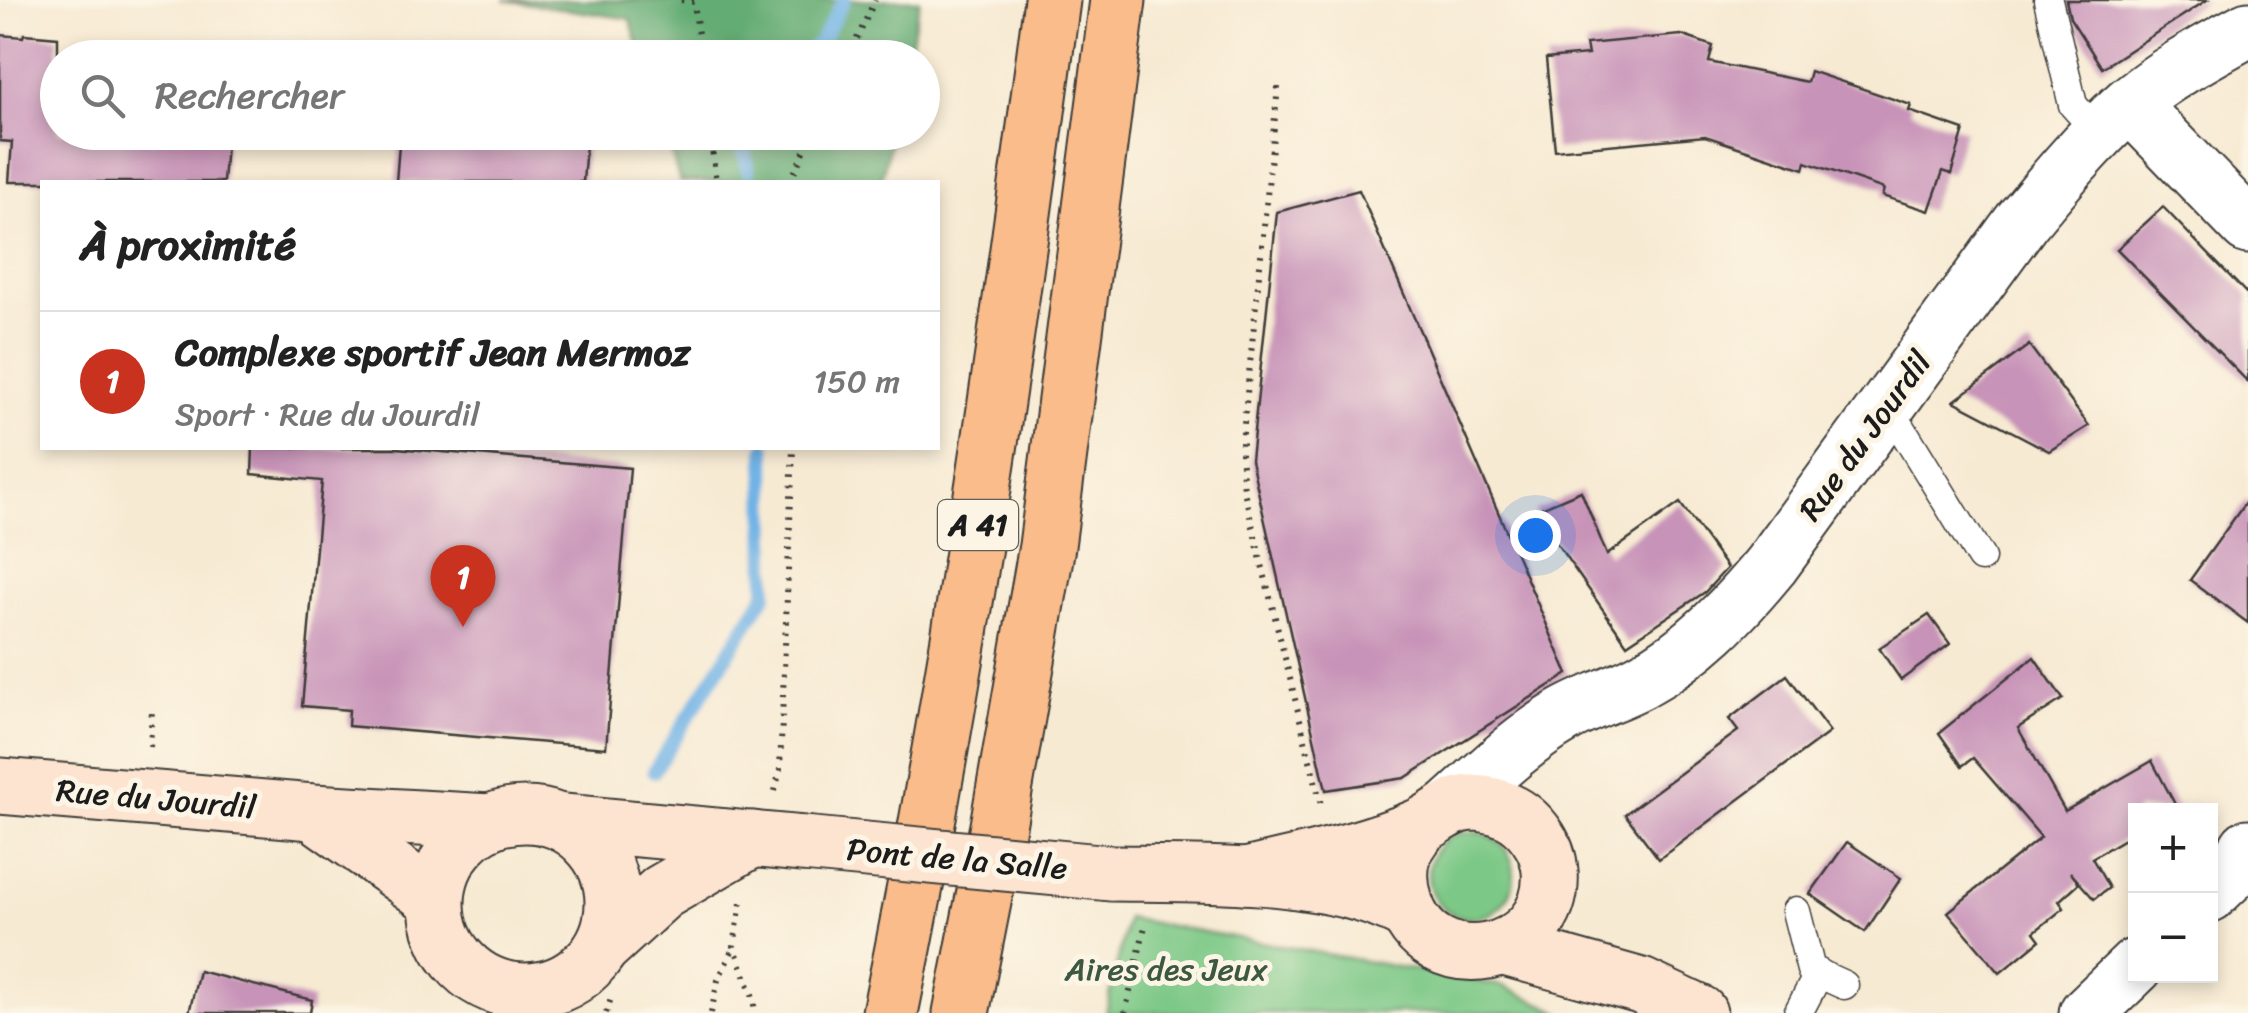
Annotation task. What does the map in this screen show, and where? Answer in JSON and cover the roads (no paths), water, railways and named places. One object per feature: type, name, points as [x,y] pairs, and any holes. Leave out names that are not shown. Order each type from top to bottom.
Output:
[{"type":"highway","name":"A 41","points":[[890,1013],[920,869],[968,594],[1049,17]]},
{"type":"highway","name":"A 41","points":[[961,1013],[1047,546],[1116,22]]},
{"type":"street","name":"Rue du Jourdil","points":[[1246,876],[1334,854],[1435,818],[1526,740],[1566,715],[1641,680],[1683,654],[1730,616],[2022,221],[2062,173],[2115,119],[2248,29]]},
{"type":"street","points":[[2115,119],[2248,226]]},
{"type":"street","name":"Rue du Jourdil","points":[[0,786],[490,822]]},
{"type":"street","points":[[1471,803],[1491,805],[1530,827],[1544,847],[1550,866],[1550,886],[1543,911],[1527,933],[1505,948],[1477,954],[1449,949],[1424,934],[1407,912],[1400,883],[1404,853],[1435,818],[1471,803]]},
{"type":"street","points":[[313,812],[436,900]]},
{"type":"street","points":[[527,814],[563,822],[775,827],[662,892],[576,980],[536,991],[503,989],[476,994],[445,943],[436,900],[443,868],[462,840],[490,822],[527,814]]},
{"type":"street","points":[[563,822],[592,844],[610,875],[614,910],[576,980]]},
{"type":"street","name":"Pont de la Salle","points":[[775,827],[1134,873]]},
{"type":"street","points":[[2211,893],[2233,872],[2248,847]]},
{"type":"street","name":"Rue du Jourdil","points":[[1134,873],[1246,876],[1376,896],[1407,912]]},
{"type":"street","points":[[1550,886],[1641,986]]},
{"type":"street","points":[[1505,948],[1641,986],[1699,1013]]},
{"type":"street","points":[[2087,1013],[2128,974]]},
{"type":"lane","points":[[2048,0],[2073,104],[2115,119]]},
{"type":"lane","points":[[1888,406],[1980,558]]},
{"type":"lane","points":[[1796,912],[1811,970],[1832,979],[1798,1013]]},
{"type":"waterway","points":[[822,40],[844,0]]},
{"type":"waterway","points":[[744,150],[748,171]]},
{"type":"waterway","points":[[654,771],[766,594],[765,450]]},
{"type":"place","name":"Complexe sportif Jean Mermoz","points":[[463,627]]},
{"type":"park label","name":"Aires des Jeux","points":[[1166,969]]}]
